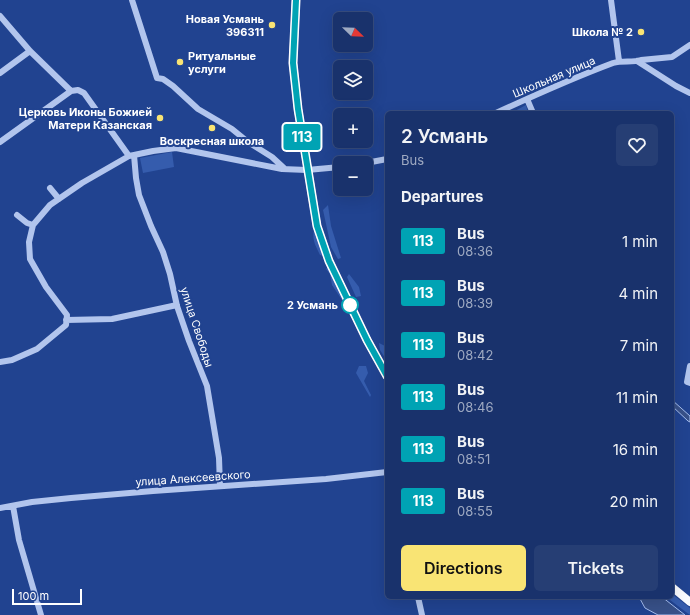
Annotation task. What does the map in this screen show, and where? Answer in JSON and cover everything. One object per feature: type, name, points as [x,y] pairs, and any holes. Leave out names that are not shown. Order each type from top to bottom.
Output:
[{"type":"main road","points":[[296,0],[293,63],[298,109],[317,226],[329,261],[367,340],[385,372]]},
{"type":"main road","points":[[674,589],[690,602]]},
{"type":"street","points":[[132,0],[156,78],[163,79],[198,109],[232,129],[248,142],[272,157],[285,169]]},
{"type":"street","points":[[611,0],[619,61]]},
{"type":"street","points":[[0,16],[30,51],[71,91]]},
{"type":"street","name":"Школьная улица","points":[[500,111],[588,72],[619,61],[637,61],[672,57],[690,45]]},
{"type":"street","points":[[0,73],[30,51]]},
{"type":"street","points":[[637,61],[676,86],[690,93]]},
{"type":"street","points":[[0,142],[71,91],[78,90],[84,93],[132,155]]},
{"type":"street","points":[[527,99],[532,111]]},
{"type":"street","points":[[0,362],[12,360],[37,350],[66,325],[67,315],[46,288],[30,259],[29,242],[33,225],[50,205],[82,183],[132,155],[154,150],[176,148],[285,169],[308,170],[333,168]]},
{"type":"street","name":"улица Свободы","points":[[132,155],[139,195],[163,252],[177,304],[206,386],[219,458],[220,486]]},
{"type":"street","points":[[373,162],[385,159]]},
{"type":"street","points":[[50,188],[59,198]]},
{"type":"street","points":[[17,215],[27,223],[33,225]]},
{"type":"street","points":[[66,320],[112,320],[177,304]]},
{"type":"street","points":[[690,366],[688,382],[690,383]]},
{"type":"street","name":"улица Алексеевского","points":[[0,508],[32,502],[78,497],[326,479],[385,472]]},
{"type":"street","points":[[13,506],[19,540],[41,615]]},
{"type":"street","points":[[418,599],[422,615]]},
{"type":"shaded area","points":[[526,105],[528,111],[515,111]]},
{"type":"shaded area","points":[[172,152],[174,167],[143,173],[140,158]]},
{"type":"shaded area","points":[[328,205],[331,226],[341,258],[338,259],[331,247],[323,210]]},
{"type":"shaded area","points":[[315,227],[324,256],[320,255],[314,241],[313,235]]},
{"type":"shaded area","points":[[328,267],[345,301],[342,300],[332,285],[330,274],[326,269]]},
{"type":"shaded area","points":[[349,274],[359,287],[361,296],[356,297],[347,277]]},
{"type":"shaded area","points":[[379,343],[385,346],[385,358],[380,350]]},
{"type":"shaded area","points":[[359,366],[366,366],[368,373],[364,381],[371,395],[370,397],[356,373]]},
{"type":"shaded area","points":[[674,402],[690,416],[690,422],[674,408]]},
{"type":"shaded area","points":[[674,596],[690,608],[690,615],[669,599],[674,599]]},
{"type":"shaded area","points":[[640,599],[665,599],[685,615],[658,615],[645,608]]},
{"type":"bus line","name":"113","points":[[296,0],[293,63],[298,109],[317,226],[329,261],[367,340],[385,372]]},
{"type":"place","name":"Новая Усмань 396311","points":[[272,25]]},
{"type":"place","name":"Школа № 2","points":[[641,32]]},
{"type":"place","name":"Ритуальные услуги","points":[[180,62]]},
{"type":"place","name":"Церковь Иконы Божией Матери Казанская","points":[[160,118]]},
{"type":"place","name":"Воскресная школа","points":[[212,128]]},
{"type":"place","name":"2 Усмань","points":[[350,305]]}]
